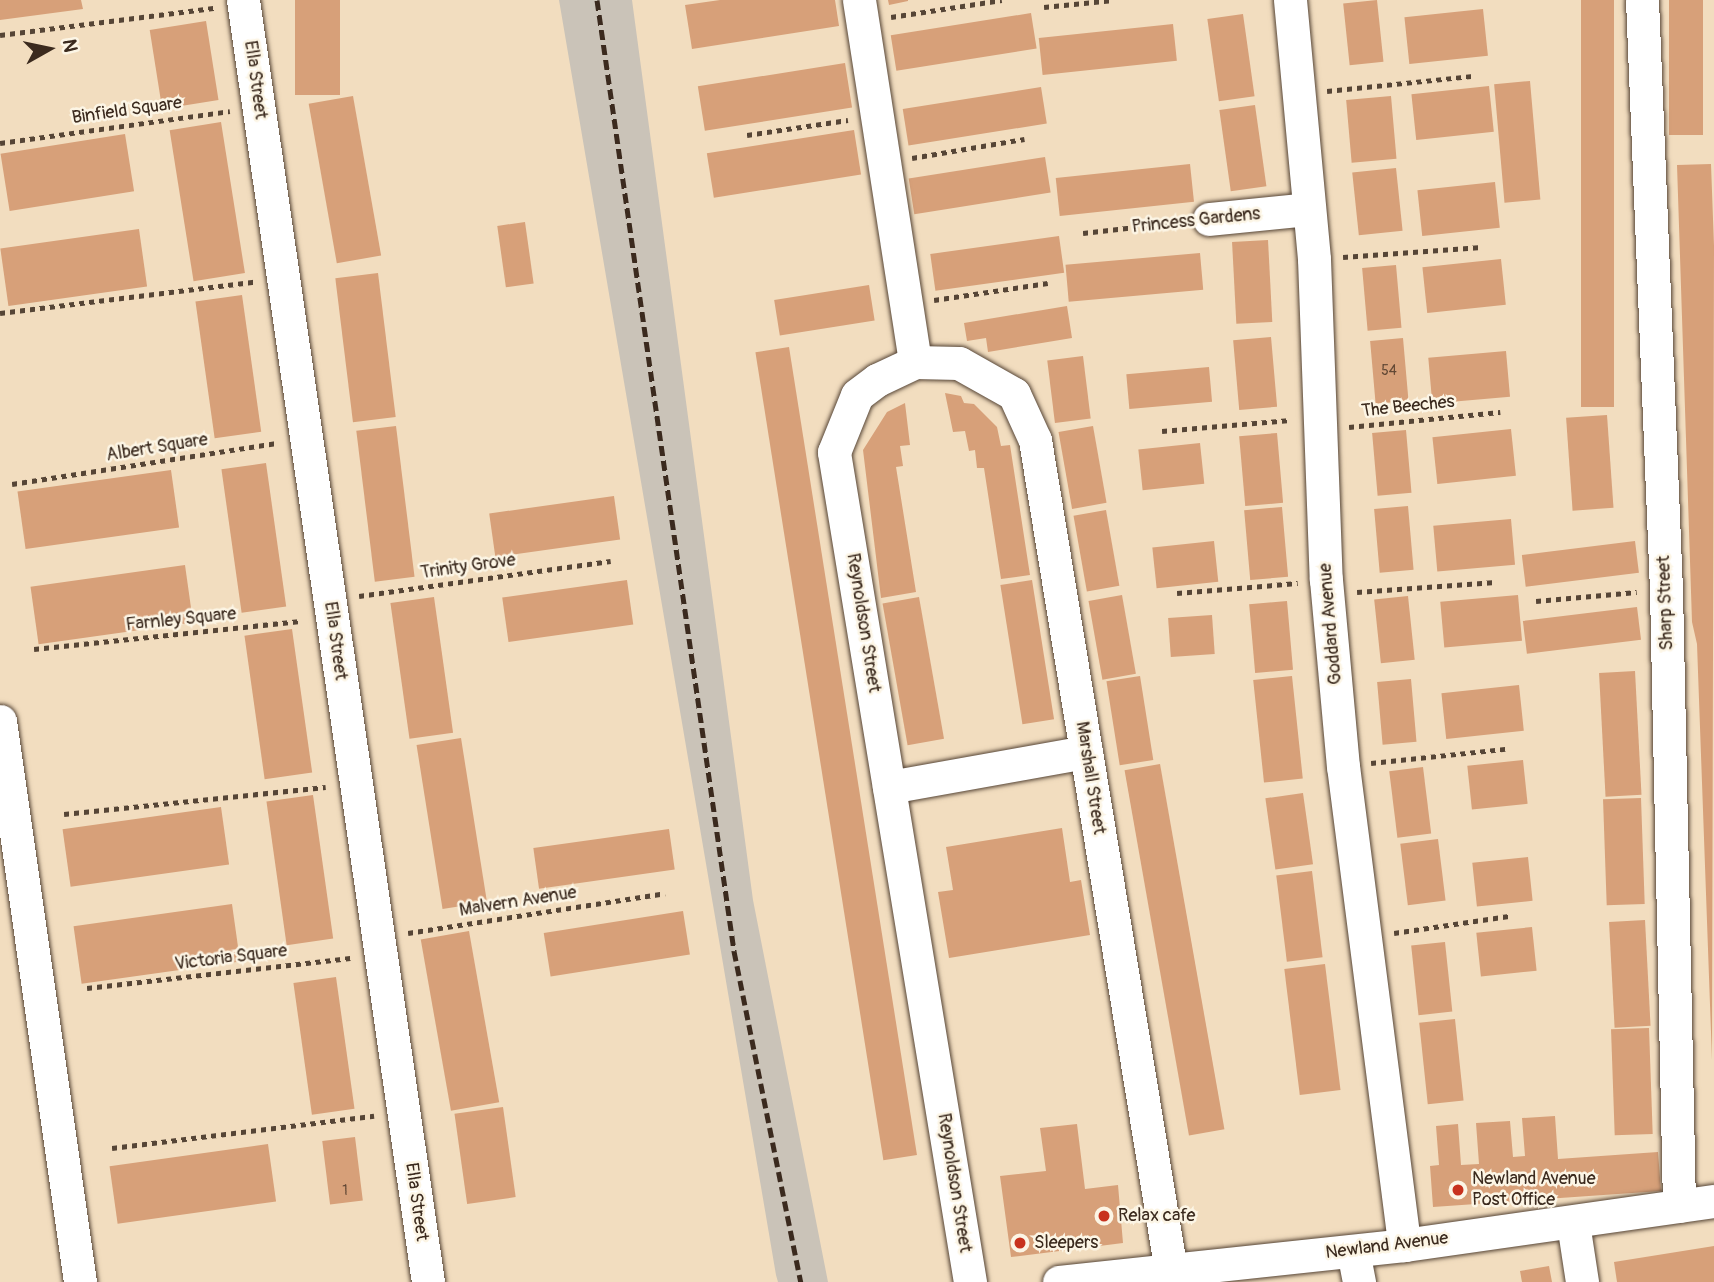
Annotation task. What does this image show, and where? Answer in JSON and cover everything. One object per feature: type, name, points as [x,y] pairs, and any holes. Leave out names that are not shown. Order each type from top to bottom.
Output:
[{"type":"street","name":"Goddard Avenue","points":[[1290,0],[1314,259],[1327,587],[1342,766],[1404,1245]]},
{"type":"street","name":"Sharp Street","points":[[1642,0],[1666,590],[1678,1206]]},
{"type":"street","name":"Ella Street","points":[[243,2],[428,1282]]},
{"type":"street","points":[[861,11],[915,362]]},
{"type":"street","name":"Princess Gardens","points":[[1209,219],[1309,209]]},
{"type":"street","name":"Marshall Street","points":[[915,362],[959,363],[1014,394],[1035,440],[1171,1271]]},
{"type":"street","name":"Reynoldson Street","points":[[915,362],[877,380],[858,395],[834,452],[970,1282]]},
{"type":"street","points":[[0,721],[80,1282]]},
{"type":"street","points":[[890,787],[1086,752]]},
{"type":"street","name":"Newland Avenue","points":[[1059,1282],[1111,1280],[1171,1271],[1356,1266],[1404,1245],[1714,1201]]},
{"type":"street","points":[[1573,1223],[1581,1282]]},
{"type":"path","points":[[861,11],[1002,0]]},
{"type":"path","points":[[1044,7],[1114,0]]},
{"type":"path","points":[[0,35],[243,2]]},
{"type":"path","points":[[1298,94],[1473,76]]},
{"type":"path","name":"Binfield Square","points":[[0,143],[258,107]]},
{"type":"path","points":[[747,135],[877,116]]},
{"type":"path","points":[[884,162],[1024,139]]},
{"type":"path","name":"Princess Gardens","points":[[1083,233],[1209,219]]},
{"type":"path","points":[[1314,259],[1482,247]]},
{"type":"path","points":[[0,313],[283,279]]},
{"type":"path","points":[[906,304],[1048,283]]},
{"type":"path","name":"The Beeches","points":[[1162,431],[1500,412]]},
{"type":"path","name":"Albert Square","points":[[12,484],[306,439]]},
{"type":"path","name":"Trinity Grove","points":[[330,609],[611,561]]},
{"type":"path","points":[[1177,593],[1496,582]]},
{"type":"path","points":[[1536,601],[1666,590]]},
{"type":"path","name":"Farnley Square","points":[[34,649],[330,609]]},
{"type":"path","points":[[1342,766],[1505,749]]},
{"type":"path","points":[[64,814],[355,784]]},
{"type":"path","name":"Malvern Avenue","points":[[378,946],[665,893]]},
{"type":"path","points":[[1366,937],[1510,916]]},
{"type":"path","name":"Victoria Square","points":[[86,988],[378,946]]},
{"type":"path","points":[[112,1147],[403,1113]]},
{"type":"shaded area","points":[[559,0],[632,0],[753,900],[828,1282],[778,1282],[776,1275]]},
{"type":"building","points":[[0,0],[81,0],[83,9],[0,20]]},
{"type":"building","points":[[295,0],[340,0],[340,95],[295,95]]},
{"type":"building","points":[[720,0],[835,0],[839,26],[692,49],[685,5]]},
{"type":"building","points":[[888,0],[908,0],[908,1],[889,5]]},
{"type":"building","points":[[1377,0],[1383,62],[1350,65],[1343,4]]},
{"type":"building","points":[[1581,0],[1614,0],[1614,407],[1581,407]]},
{"type":"building","points":[[1669,0],[1703,0],[1703,135],[1669,135]]},
{"type":"building","points":[[1483,9],[1488,56],[1409,64],[1404,17]]},
{"type":"building","points":[[1031,13],[1037,49],[896,71],[891,35]]},
{"type":"building","points":[[1243,14],[1255,96],[1219,101],[1207,19]]},
{"type":"building","points":[[206,21],[219,100],[162,109],[150,30]]},
{"type":"building","points":[[1173,24],[1177,61],[1043,75],[1039,38]]},
{"type":"building","points":[[845,63],[852,107],[705,131],[698,86]]},
{"type":"building","points":[[1530,81],[1540,200],[1505,203],[1494,84]]},
{"type":"building","points":[[1489,86],[1494,132],[1416,140],[1411,94]]},
{"type":"building","points":[[1041,87],[1047,124],[909,145],[903,109]]},
{"type":"building","points":[[353,96],[381,256],[337,263],[309,104]]},
{"type":"building","points":[[1391,96],[1396,159],[1352,163],[1346,100]]},
{"type":"building","points":[[1255,105],[1266,186],[1231,191],[1219,110]]},
{"type":"building","points":[[221,122],[245,273],[194,281],[170,130]]},
{"type":"building","points":[[854,130],[861,174],[714,198],[707,153]]},
{"type":"building","points":[[125,134],[134,191],[10,211],[1,154]]},
{"type":"building","points":[[1045,157],[1051,193],[914,214],[909,179]]},
{"type":"building","points":[[1190,164],[1194,202],[1060,216],[1056,178]]},
{"type":"building","points":[[1711,164],[1714,246],[1712,1060],[1697,644],[1692,622],[1677,165]]},
{"type":"building","points":[[1396,168],[1403,231],[1359,235],[1352,173]]},
{"type":"building","points":[[1495,182],[1500,228],[1422,236],[1417,190]]},
{"type":"building","points":[[525,222],[534,283],[506,287],[497,226]]},
{"type":"building","points":[[139,229],[147,286],[8,306],[0,248]]},
{"type":"building","points":[[1059,236],[1064,273],[935,291],[930,254]]},
{"type":"building","points":[[1268,240],[1272,322],[1236,324],[1232,242]]},
{"type":"building","points":[[1200,253],[1203,290],[1069,302],[1066,265]]},
{"type":"building","points":[[1501,259],[1506,305],[1427,313],[1422,267]]},
{"type":"building","points":[[1396,265],[1401,328],[1368,331],[1362,268]]},
{"type":"building","points":[[378,273],[396,417],[353,422],[335,278]]},
{"type":"building","points":[[869,285],[875,321],[780,336],[774,300]]},
{"type":"building","points":[[242,295],[261,432],[215,438],[195,302]]},
{"type":"building","points":[[1067,306],[1072,338],[988,352],[986,338],[967,341],[964,323]]},
{"type":"building","points":[[1271,337],[1277,407],[1239,410],[1233,340]]},
{"type":"building","points":[[1403,338],[1408,401],[1376,404],[1370,341]]},
{"type":"building","points":[[789,347],[917,1155],[883,1160],[755,352]]},
{"type":"building","points":[[1506,351],[1510,397],[1432,404],[1428,358]]},
{"type":"building","points":[[1083,356],[1091,419],[1055,423],[1047,360]]},
{"type":"building","points":[[1209,367],[1212,402],[1129,409],[1126,374]]},
{"type":"building","points":[[945,393],[961,396],[964,403],[974,404],[997,427],[1001,446],[1010,445],[1030,575],[1001,579],[984,468],[977,468],[975,450],[969,451],[965,431],[953,432]]},
{"type":"building","points":[[905,403],[910,445],[900,446],[903,466],[896,467],[916,592],[881,598],[863,450],[887,412]]},
{"type":"building","points":[[1607,415],[1613,508],[1573,511],[1566,418]]},
{"type":"building","points":[[396,426],[415,577],[375,582],[356,431]]},
{"type":"building","points":[[1093,426],[1107,503],[1072,509],[1059,432]]},
{"type":"building","points":[[1511,429],[1516,476],[1437,484],[1432,437]]},
{"type":"building","points":[[1406,430],[1411,493],[1378,496],[1372,433]]},
{"type":"building","points":[[1277,433],[1283,503],[1245,506],[1239,436]]},
{"type":"building","points":[[1200,443],[1204,484],[1143,490],[1138,449]]},
{"type":"building","points":[[266,463],[286,607],[242,613],[221,469]]},
{"type":"building","points":[[171,470],[179,527],[26,549],[18,492]]},
{"type":"building","points":[[614,496],[620,540],[495,557],[489,514]]},
{"type":"building","points":[[1408,506],[1414,570],[1380,573],[1374,509]]},
{"type":"building","points":[[1282,507],[1288,577],[1250,580],[1244,510]]},
{"type":"building","points":[[1106,510],[1119,586],[1087,592],[1074,516]]},
{"type":"building","points":[[1511,519],[1515,565],[1437,572],[1433,526]]},
{"type":"building","points":[[1214,541],[1218,582],[1157,588],[1152,547]]},
{"type":"building","points":[[1635,541],[1639,573],[1526,587],[1522,555]]},
{"type":"building","points":[[185,565],[193,622],[39,644],[31,587]]},
{"type":"building","points":[[627,580],[633,625],[508,642],[502,598]]},
{"type":"building","points":[[1032,580],[1054,719],[1022,724],[1000,585]]},
{"type":"building","points":[[1122,595],[1136,674],[1102,680],[1089,601]]},
{"type":"building","points":[[1518,595],[1522,641],[1444,648],[1440,602]]},
{"type":"building","points":[[1408,596],[1415,660],[1381,663],[1374,600]]},
{"type":"building","points":[[434,597],[453,733],[409,739],[390,603]]},
{"type":"building","points":[[919,597],[944,739],[908,745],[883,603]]},
{"type":"building","points":[[1287,601],[1293,670],[1255,673],[1249,604]]},
{"type":"building","points":[[1637,607],[1641,640],[1527,654],[1523,621]]},
{"type":"building","points":[[1212,615],[1215,654],[1171,657],[1168,618]]},
{"type":"building","points":[[292,629],[312,773],[265,779],[244,636]]},
{"type":"building","points":[[1635,671],[1641,795],[1606,797],[1599,673]]},
{"type":"building","points":[[1140,676],[1153,760],[1120,765],[1106,681]]},
{"type":"building","points":[[1292,676],[1303,778],[1264,783],[1253,680]]},
{"type":"building","points":[[1411,679],[1416,742],[1383,745],[1377,682]]},
{"type":"building","points":[[1519,685],[1524,731],[1446,739],[1441,693]]},
{"type":"building","points":[[461,738],[487,902],[443,909],[417,745]]},
{"type":"building","points":[[1523,760],[1528,804],[1472,810],[1467,766]]},
{"type":"building","points":[[1160,764],[1224,1129],[1189,1136],[1125,770]]},
{"type":"building","points":[[1423,767],[1431,834],[1397,838],[1389,771]]},
{"type":"building","points":[[1303,793],[1313,864],[1275,870],[1265,798]]},
{"type":"building","points":[[313,795],[333,939],[287,945],[266,802]]},
{"type":"building","points":[[1641,798],[1645,904],[1607,905],[1603,799]]},
{"type":"building","points":[[221,807],[229,864],[71,887],[63,829]]},
{"type":"building","points":[[1062,828],[1070,882],[1081,880],[1090,935],[949,958],[938,892],[953,890],[946,847]]},
{"type":"building","points":[[669,829],[675,870],[539,889],[533,848]]},
{"type":"building","points":[[1438,839],[1446,901],[1408,905],[1400,844]]},
{"type":"building","points":[[1528,857],[1533,901],[1477,907],[1472,863]]},
{"type":"building","points":[[1312,871],[1323,957],[1287,962],[1276,875]]},
{"type":"building","points":[[232,904],[240,961],[82,984],[74,926]]},
{"type":"building","points":[[683,911],[690,954],[551,977],[544,933]]},
{"type":"building","points":[[1645,920],[1651,1026],[1615,1028],[1609,922]]},
{"type":"building","points":[[1532,927],[1537,971],[1481,977],[1476,933]]},
{"type":"building","points":[[469,931],[499,1102],[451,1111],[421,940]]},
{"type":"building","points":[[1445,942],[1452,1012],[1419,1015],[1411,946]]},
{"type":"building","points":[[1325,964],[1340,1090],[1300,1095],[1284,969]]},
{"type":"building","points":[[336,977],[355,1109],[312,1115],[293,983]]},
{"type":"building","points":[[1455,1019],[1464,1101],[1428,1104],[1419,1023]]},
{"type":"building","points":[[1649,1028],[1653,1134],[1615,1135],[1611,1029]]},
{"type":"building","points":[[503,1107],[516,1197],[467,1204],[454,1114]]},
{"type":"building","points":[[1555,1116],[1558,1159],[1658,1152],[1661,1191],[1433,1207],[1430,1166],[1439,1165],[1436,1126],[1458,1124],[1461,1165],[1479,1164],[1476,1123],[1510,1121],[1513,1157],[1525,1156],[1522,1118]]},
{"type":"building","points":[[1077,1124],[1085,1189],[1118,1185],[1123,1243],[1011,1257],[1000,1176],[1046,1171],[1040,1128]]},
{"type":"building","points":[[355,1137],[363,1201],[330,1205],[322,1141]]},
{"type":"building","points":[[268,1144],[276,1201],[118,1224],[110,1166]]},
{"type":"building","points":[[1714,1246],[1714,1282],[1617,1282],[1614,1262]]},
{"type":"building","points":[[1549,1266],[1552,1282],[1522,1282],[1520,1271]]},
{"type":"railway","points":[[597,0],[734,951],[801,1282]]},
{"type":"place","name":"Newland Avenue Post Office","points":[[1458,1190]]},
{"type":"place","name":"Relax cafe","points":[[1104,1216]]},
{"type":"place","name":"Sleepers","points":[[1020,1243]]}]
